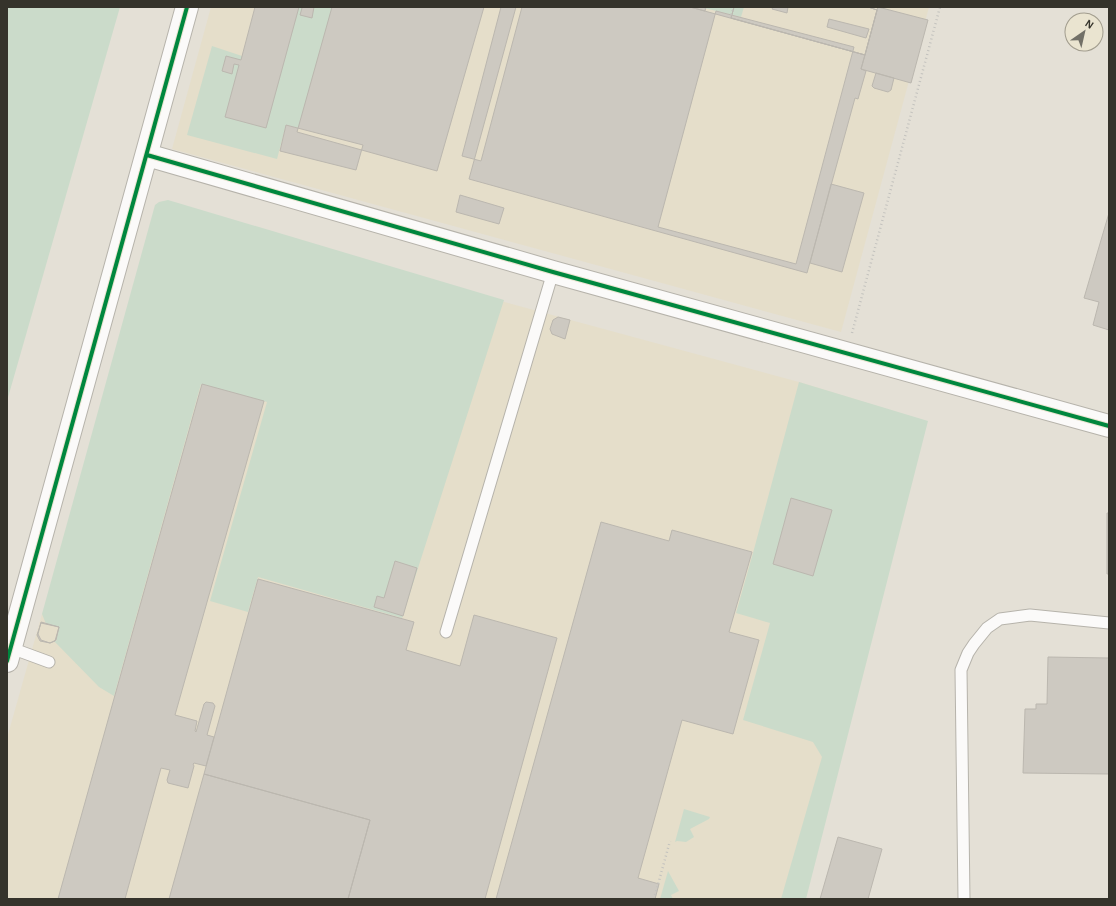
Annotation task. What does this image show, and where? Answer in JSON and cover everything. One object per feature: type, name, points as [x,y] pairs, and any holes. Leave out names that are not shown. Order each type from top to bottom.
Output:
[{"type":"street","points":[[9,655],[187,7]]},
{"type":"street","points":[[147,156],[553,272],[1109,426]]},
{"type":"lane","points":[[446,632],[553,272]]},
{"type":"lane","points":[[964,899],[961,670],[968,653],[987,628],[1000,619],[1030,615],[1109,623]]},
{"type":"lane","points":[[9,655],[49,662]]},
{"type":"path","points":[[731,15],[734,7]]},
{"type":"path","points":[[852,337],[940,7]]},
{"type":"path","points":[[654,899],[670,841]]},
{"type":"shaded area","points":[[211,7],[929,7],[841,332],[172,149]]},
{"type":"shaded area","points":[[170,211],[799,382],[916,418],[787,899],[7,899],[7,738],[42,614],[55,618]]},
{"type":"green space","points":[[7,7],[120,7],[7,401]]},
{"type":"green space","points":[[262,7],[334,7],[302,129],[286,125],[277,159],[187,135],[212,46],[248,58]]},
{"type":"green space","points":[[700,7],[744,7],[741,17]]},
{"type":"green space","points":[[168,200],[504,300],[402,618],[258,577],[248,612],[210,601],[267,402],[201,384],[114,696],[99,687],[54,641],[56,641],[59,627],[46,624],[42,614],[155,205],[159,202]]},
{"type":"green space","points":[[799,382],[928,421],[806,899],[781,899],[822,757],[813,742],[743,720],[770,623],[736,613]]},
{"type":"green space","points":[[684,809],[710,817],[709,819],[690,829],[694,837],[686,842],[675,842]]},
{"type":"green space","points":[[668,871],[679,891],[671,895],[673,899],[660,899]]},
{"type":"building","points":[[255,7],[299,7],[266,128],[225,117],[239,65],[234,64],[232,74],[222,71],[226,56],[241,60]]},
{"type":"building","points":[[299,7],[314,7],[312,18],[300,15],[302,8]]},
{"type":"building","points":[[332,7],[484,7],[437,171],[297,132]]},
{"type":"building","points":[[501,7],[522,7],[481,161],[462,156]]},
{"type":"building","points":[[516,7],[690,7],[865,55],[861,69],[866,71],[858,99],[855,98],[807,273],[469,179]]},
{"type":"building","points":[[690,7],[706,7],[705,11]]},
{"type":"building","points":[[734,7],[773,7],[772,9],[787,13],[788,7],[868,7],[877,10],[865,55],[731,18]],"holes":[[[829,19],[869,29],[866,38],[827,27]]]},
{"type":"building","points":[[734,7],[868,7],[877,10],[865,55],[731,18]]},
{"type":"building","points":[[878,7],[928,20],[911,83],[861,69]]},
{"type":"building","points":[[716,11],[854,47],[796,264],[658,227]]},
{"type":"building","points":[[876,73],[894,78],[891,90],[888,92],[872,86]]},
{"type":"building","points":[[286,125],[363,145],[356,170],[280,151]]},
{"type":"building","points":[[831,184],[864,193],[842,272],[810,263]]},
{"type":"building","points":[[460,195],[504,208],[499,224],[456,212]]},
{"type":"building","points":[[1109,213],[1109,330],[1093,325],[1099,302],[1084,298]]},
{"type":"building","points":[[558,317],[570,320],[565,339],[552,334],[550,329],[553,320]]},
{"type":"building","points":[[202,384],[264,401],[175,715],[197,721],[196,732],[204,704],[206,702],[213,703],[215,706],[207,735],[214,737],[206,766],[193,764],[194,766],[188,788],[168,783],[167,780],[170,770],[161,768],[125,899],[58,899]]},
{"type":"building","points":[[791,498],[832,510],[813,576],[773,564]]},
{"type":"building","points":[[1107,513],[1109,513],[1109,574],[1107,574]]},
{"type":"building","points":[[601,522],[669,541],[672,530],[752,552],[729,632],[759,640],[733,734],[682,720],[638,878],[659,884],[655,899],[496,899]]},
{"type":"building","points":[[395,561],[417,568],[403,616],[374,607],[377,596],[384,598]]},
{"type":"building","points":[[258,579],[414,622],[406,650],[460,666],[474,615],[557,638],[485,899],[348,899],[370,820],[204,774]]},
{"type":"building","points":[[41,622],[59,627],[56,640],[50,643],[41,640],[38,634]]},
{"type":"building","points":[[41,623],[59,627],[55,641],[50,643],[40,641],[37,635]]},
{"type":"building","points":[[1048,657],[1109,658],[1109,774],[1023,773],[1025,709],[1036,709],[1036,704],[1047,704]]},
{"type":"building","points":[[204,774],[370,820],[348,899],[169,899]]},
{"type":"building","points":[[838,837],[882,849],[868,899],[820,899]]},
{"type":"cycle path","points":[[7,661],[187,7]]},
{"type":"cycle path","points":[[147,155],[553,272],[1109,426]]}]
